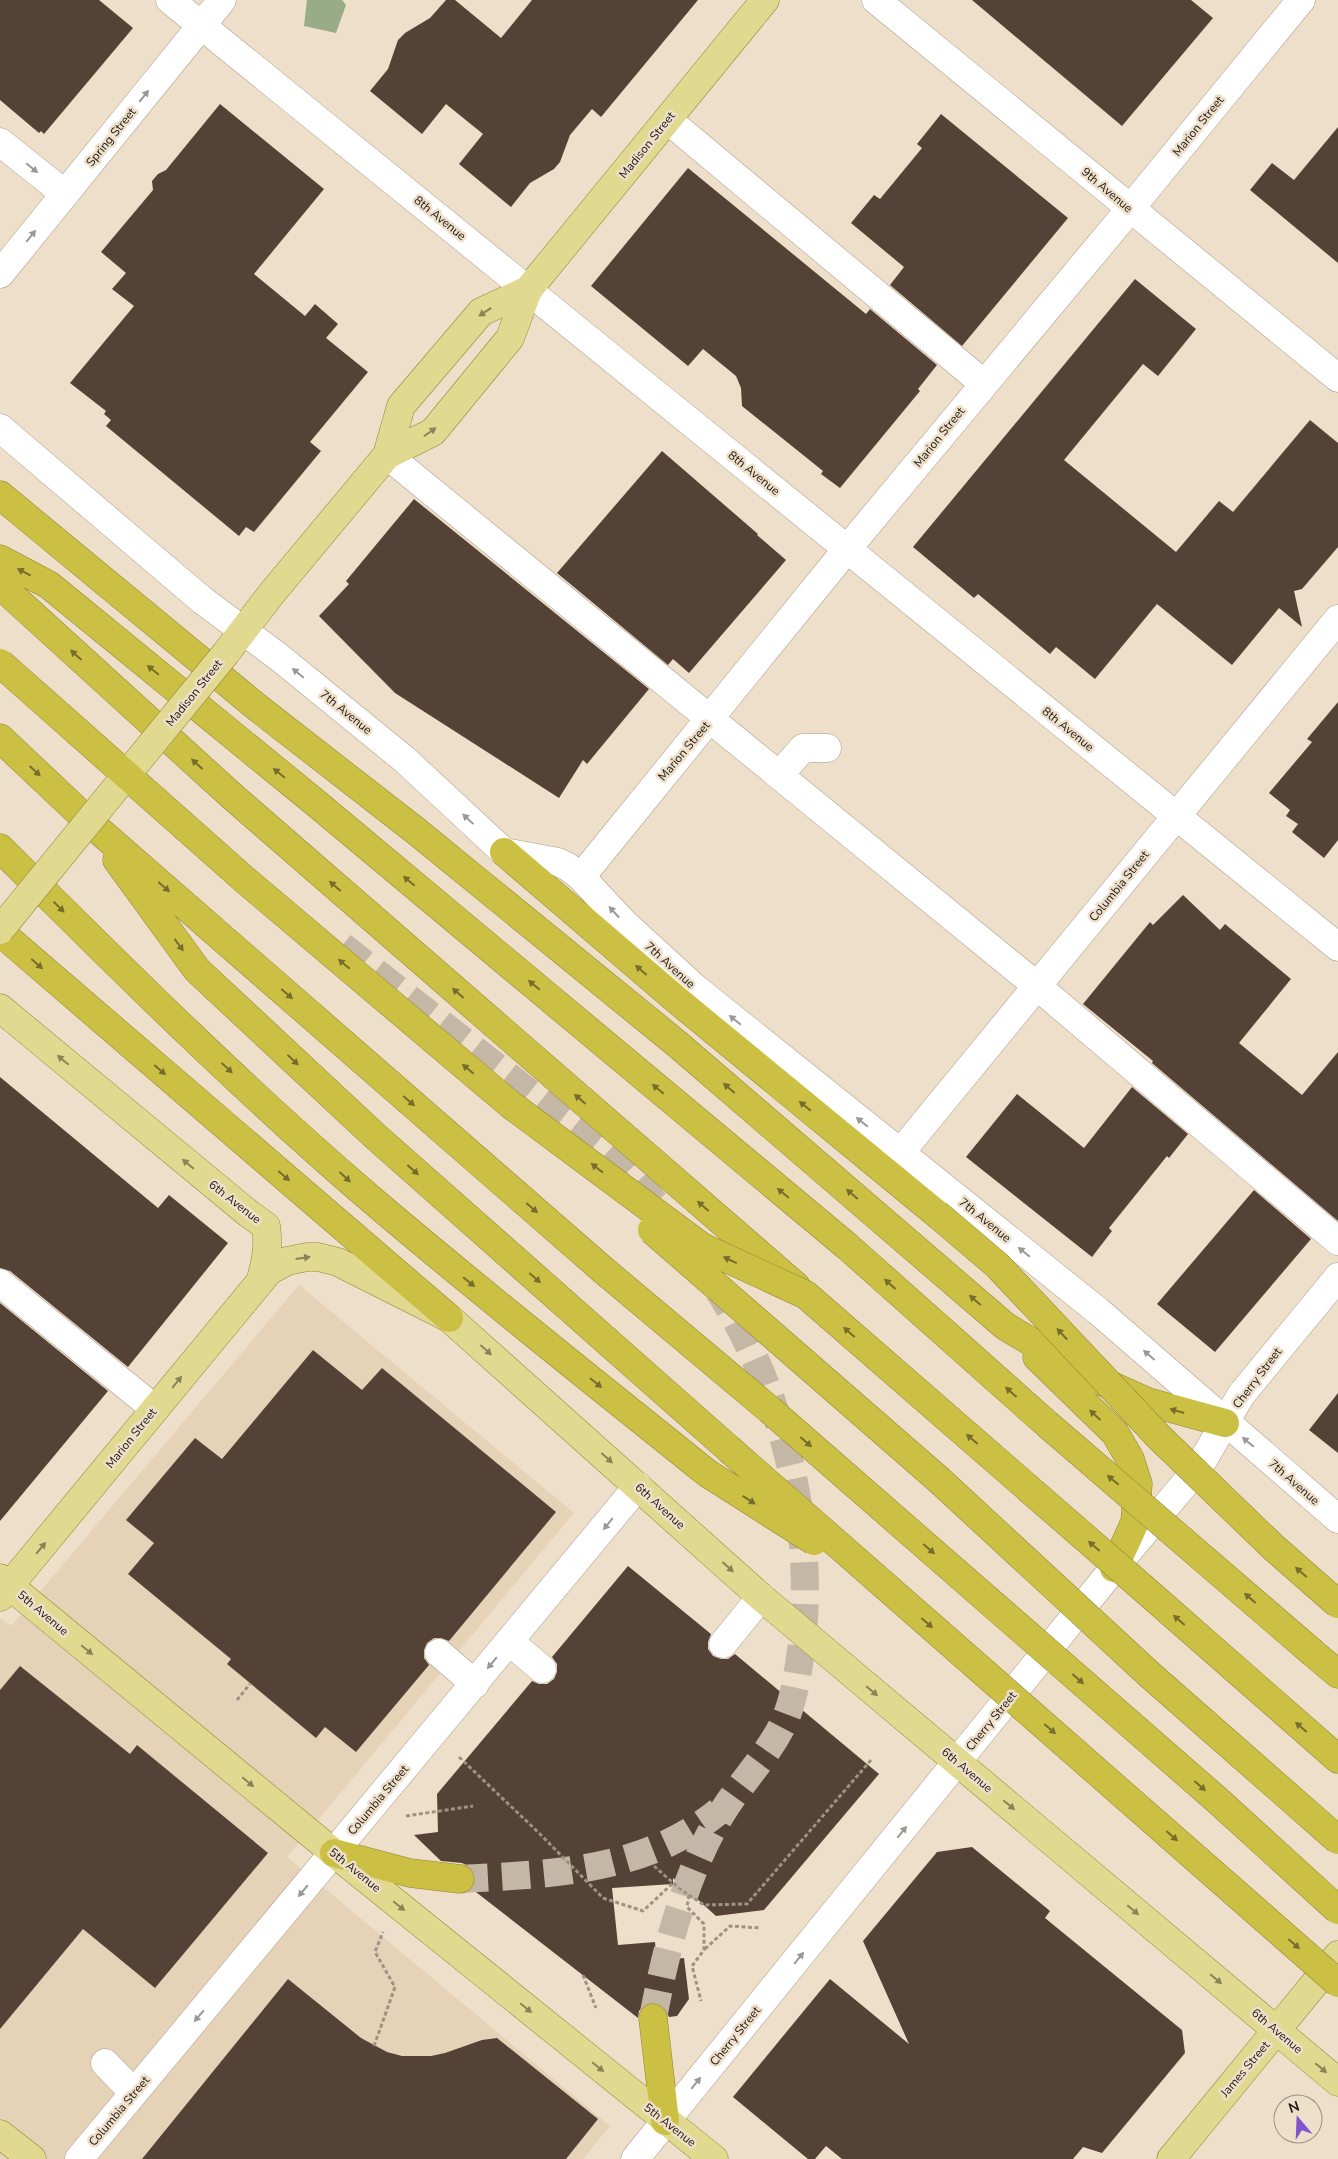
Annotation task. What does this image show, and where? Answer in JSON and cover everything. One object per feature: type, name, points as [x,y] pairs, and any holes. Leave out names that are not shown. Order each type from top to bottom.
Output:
[{"type":"highway","points":[[0,494],[258,708],[416,832],[676,1043],[1005,1326],[1114,1432],[1130,1459],[1138,1484],[1134,1522],[1114,1568]]},
{"type":"highway","points":[[0,560],[49,585],[317,804],[848,1247],[1048,1424],[1338,1674]]},
{"type":"highway","points":[[0,585],[233,797],[1338,1759]]},
{"type":"highway","points":[[0,663],[245,880],[511,1105],[702,1247],[806,1295]]},
{"type":"highway","points":[[0,738],[88,821],[602,1269],[770,1410],[1216,1800],[1338,1910]]},
{"type":"highway","points":[[88,821],[197,970],[374,1136],[1338,1983]]},
{"type":"highway","points":[[0,848],[120,968],[282,1121],[447,1264],[707,1473],[891,1590]]},
{"type":"highway","points":[[504,852],[678,1001],[938,1214],[997,1265],[1159,1437],[1273,1547],[1338,1604]]},
{"type":"highway","points":[[0,931],[449,1318]]},
{"type":"highway","points":[[616,1198],[938,1479],[1150,1675],[1338,1840]]},
{"type":"highway","points":[[1005,1326],[1081,1372],[1148,1402],[1225,1423]]},
{"type":"highway","points":[[334,1854],[410,1873],[460,1879]]},
{"type":"highway","points":[[653,2018],[665,2121]]},
{"type":"main road","name":"Madison Street","points":[[387,454],[433,432],[510,338],[528,290],[765,0]]},
{"type":"main road","name":"Madison Street","points":[[0,931],[226,654],[272,593],[387,454],[401,406],[481,312],[528,290]]},
{"type":"main road","name":"6th Avenue","points":[[0,1008],[266,1226],[269,1240],[261,1279]]},
{"type":"main road","name":"6th Avenue","points":[[261,1279],[269,1271],[292,1259],[318,1257],[338,1262],[449,1318],[761,1597],[1338,2082]]},
{"type":"main road","name":"Marion Street","points":[[3,1587],[155,1409],[261,1279]]},
{"type":"main road","name":"5th Avenue","points":[[3,1587],[714,2159]]},
{"type":"main road","name":"James Street","points":[[1170,2159],[1338,1955]]},
{"type":"main road","points":[[0,2134],[32,2159]]},
{"type":"street","name":"8th Avenue","points":[[170,0],[1175,817],[1338,947]]},
{"type":"street","name":"Spring Street","points":[[0,274],[222,0]]},
{"type":"street","name":"9th Avenue","points":[[876,0],[1338,378]]},
{"type":"street","name":"Marion Street","points":[[581,877],[983,383],[1130,209],[1301,0]]},
{"type":"street","points":[[668,120],[983,383]]},
{"type":"street","points":[[0,142],[65,194]]},
{"type":"street","name":"7th Avenue","points":[[0,428],[202,600],[244,631],[404,759],[504,852],[558,862],[568,866],[581,877],[624,923],[695,988],[1098,1311],[1338,1519]]},
{"type":"street","points":[[387,454],[1037,986],[1338,1241]]},
{"type":"street","name":"Columbia Street","points":[[900,1152],[1338,619]]},
{"type":"street","points":[[780,774],[803,748],[827,748]]},
{"type":"street","name":"Cherry Street","points":[[634,2159],[1198,1467],[1241,1395],[1338,1277]]},
{"type":"street","points":[[0,1283],[155,1409]]},
{"type":"street","name":"Columbia Street","points":[[79,2159],[638,1486]]},
{"type":"street","points":[[723,1644],[761,1597]]},
{"type":"street","points":[[510,1642],[542,1669]]},
{"type":"street","points":[[439,1652],[475,1684]]},
{"type":"street","points":[[104,2063],[134,2093]]},
{"type":"path","points":[[237,1700],[250,1684]]},
{"type":"path","points":[[459,1757],[487,1782],[603,1898],[644,1911],[673,1882]]},
{"type":"path","points":[[654,1866],[704,1905],[747,1904],[871,1760]]},
{"type":"path","points":[[406,1816],[473,1806]]},
{"type":"path","points":[[689,1895],[687,1907],[704,1924],[704,1950]]},
{"type":"path","points":[[701,2001],[692,1966],[704,1950],[730,1926],[761,1928]]},
{"type":"path","points":[[374,2046],[395,1987],[375,1952],[384,1932]]},
{"type":"path","points":[[583,1975],[596,2008]]},
{"type":"shaded area","points":[[307,0],[342,0],[346,5],[336,33],[304,26]]},
{"type":"shaded area","points":[[299,1285],[574,1513],[287,1857],[610,2126],[583,2159],[0,2159],[0,1618],[11,1626]]},
{"type":"building","points":[[0,0],[99,0],[133,28],[44,134],[41,131],[39,133],[0,100]]},
{"type":"building","points":[[446,0],[455,0],[501,38],[532,0],[698,0],[601,117],[592,109],[570,135],[560,162],[554,169],[530,183],[511,207],[459,164],[483,134],[446,104],[422,134],[370,91],[388,69],[398,40],[405,33],[430,18]]},
{"type":"building","points":[[972,0],[1191,0],[1213,18],[1122,126]]},
{"type":"building","points":[[220,104],[324,189],[254,274],[305,316],[315,304],[338,324],[326,338],[368,372],[310,442],[321,451],[254,532],[246,527],[239,536],[106,426],[111,420],[104,414],[106,411],[70,383],[134,306],[112,289],[126,273],[101,252],[153,190],[152,181],[158,174],[166,170]]},
{"type":"building","points":[[941,114],[1068,218],[962,346],[890,285],[904,267],[851,223],[874,195],[880,199],[922,148],[917,144]]},
{"type":"building","points":[[1338,127],[1338,263],[1250,190],[1272,163],[1294,180]]},
{"type":"building","points":[[688,168],[866,314],[870,309],[937,365],[918,389],[920,391],[840,488],[821,474],[823,471],[742,406],[741,388],[736,376],[703,349],[688,366],[591,286]]},
{"type":"building","points":[[1135,279],[1196,329],[1158,376],[1143,364],[1064,460],[1176,552],[1219,501],[1233,512],[1310,420],[1338,443],[1338,547],[1302,589],[1294,591],[1302,627],[1279,608],[1232,665],[1157,604],[1095,679],[1056,647],[1050,654],[978,594],[974,598],[913,547]]},
{"type":"building","points":[[662,451],[786,560],[689,673],[673,659],[668,665],[557,573]]},
{"type":"building","points":[[414,499],[649,689],[587,764],[583,760],[559,798],[395,693],[319,616],[349,584],[346,581]]},
{"type":"building","points":[[1338,702],[1338,840],[1324,858],[1292,832],[1298,824],[1286,816],[1290,810],[1269,793],[1312,742],[1307,739]]},
{"type":"building","points":[[1183,895],[1220,930],[1225,924],[1291,979],[1239,1043],[1302,1095],[1338,1052],[1338,1221],[1152,1063],[1153,1061],[1083,1004],[1150,922],[1153,925]]},
{"type":"building","points":[[0,1077],[158,1208],[169,1195],[228,1243],[128,1367],[10,1271],[0,1268]]},
{"type":"building","points":[[1132,1087],[1188,1134],[1169,1158],[1167,1156],[1109,1228],[1112,1231],[1092,1257],[966,1157],[1017,1094],[1084,1148]]},
{"type":"building","points":[[1254,1190],[1311,1239],[1215,1352],[1157,1304]]},
{"type":"building","points":[[0,1303],[108,1391],[0,1521]]},
{"type":"building","points":[[313,1350],[362,1390],[382,1368],[556,1512],[449,1641],[434,1638],[427,1643],[424,1650],[424,1658],[429,1665],[356,1752],[325,1727],[316,1738],[227,1664],[231,1659],[128,1574],[154,1543],[126,1520],[195,1438],[222,1459]]},
{"type":"building","points":[[1338,1393],[1338,1453],[1309,1430]]},
{"type":"building","points":[[628,1566],[711,1634],[708,1649],[713,1656],[728,1659],[735,1654],[879,1774],[764,1910],[716,1916],[696,1898],[696,1883],[680,1884],[673,1878],[673,1884],[612,1888],[618,1945],[655,1942],[657,1961],[684,1958],[689,1999],[677,2016],[669,2017],[665,2008],[660,2004],[652,2002],[643,2006],[639,2011],[638,2018],[472,1889],[476,1880],[470,1867],[462,1863],[441,1861],[414,1835],[438,1832],[437,1794],[532,1681],[539,1684],[547,1684],[554,1679],[557,1672],[557,1664],[552,1657]]},
{"type":"building","points":[[20,1666],[130,1754],[137,1745],[268,1853],[155,1988],[83,1929],[0,2029],[0,1690]]},
{"type":"building","points":[[972,1847],[1050,1911],[1045,1918],[1182,2030],[1185,2053],[1102,2153],[1083,2147],[1073,2159],[842,2159],[826,2146],[815,2159],[808,2159],[733,2097],[830,1979],[909,2044],[863,1941],[937,1852]]},
{"type":"building","points":[[288,1979],[361,2038],[387,2052],[402,2056],[431,2056],[482,2040],[497,2038],[598,2119],[566,2159],[142,2159]]},
{"type":"tunnel","points":[[342,946],[604,1151],[626,1171],[661,1209]]},
{"type":"tunnel","points":[[653,2018],[664,1964],[689,1880],[700,1854],[727,1805],[757,1765],[784,1722],[793,1696],[801,1650],[805,1604],[804,1558],[799,1511],[790,1464],[777,1418],[761,1373],[742,1331],[719,1291]]},
{"type":"tunnel","points":[[460,1879],[562,1871],[596,1866],[629,1858],[660,1847],[690,1831],[719,1811]]}]
